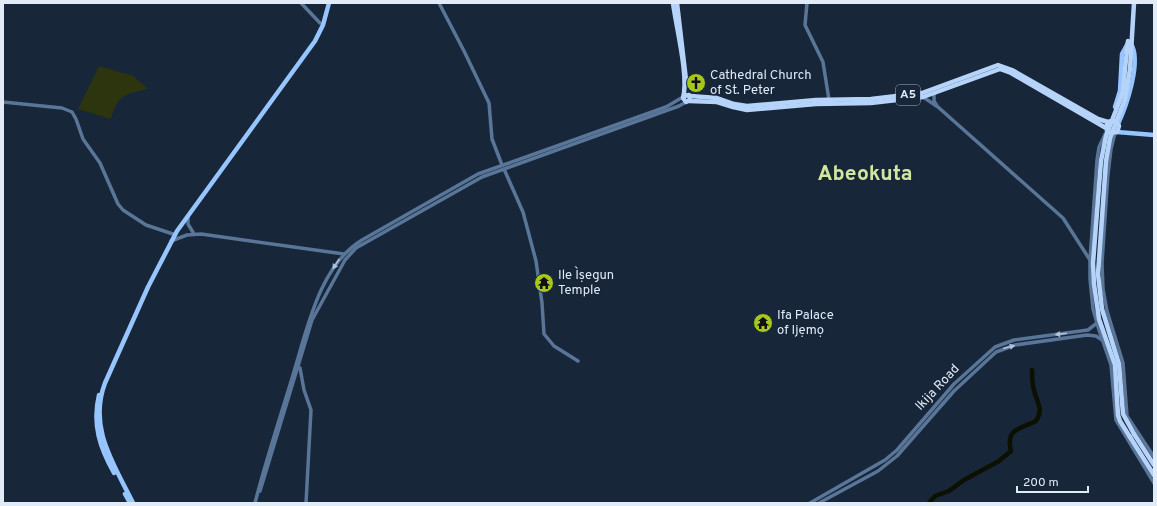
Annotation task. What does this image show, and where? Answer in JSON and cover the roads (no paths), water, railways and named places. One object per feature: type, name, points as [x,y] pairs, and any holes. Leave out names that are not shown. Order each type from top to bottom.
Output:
[{"type":"highway","points":[[673,3],[687,98]]},
{"type":"highway","points":[[677,3],[687,98]]},
{"type":"highway","points":[[1131,3],[1125,99],[1110,138],[1106,161],[1098,274],[1102,309],[1120,364],[1123,414],[1132,435],[1151,465],[1154,475]]},
{"type":"highway","points":[[1129,44],[1134,3]]},
{"type":"highway","name":"A5","points":[[687,98],[717,98],[734,104],[748,106],[828,100],[871,99],[922,94],[1000,65],[1012,70],[1098,119],[1109,122]]},
{"type":"highway","name":"A5","points":[[687,98],[717,102],[733,108],[753,110],[816,104],[871,103],[923,97],[934,94],[987,72],[1000,69],[1011,73],[1106,129]]},
{"type":"highway","points":[[1114,121],[1119,125],[1116,133],[1110,133],[1106,129],[1109,122],[1114,121]]},
{"type":"main road","points":[[130,503],[99,442],[96,424],[96,407],[103,382],[150,279],[173,234],[313,39],[326,3]]},
{"type":"main road","points":[[134,503],[112,463],[103,440],[99,415],[101,396],[121,347],[171,241],[315,41],[329,3]]},
{"type":"main road","points":[[1109,122],[1120,91],[1122,54],[1129,44]]},
{"type":"main road","points":[[1129,44],[1134,56],[1131,90],[1128,104],[1119,125],[1122,129],[1154,134]]},
{"type":"main road","points":[[1116,133],[1154,134]]},
{"type":"street","points":[[301,3],[320,23]]},
{"type":"street","points":[[439,3],[489,104],[492,139],[523,212],[536,261],[542,303],[543,329],[546,337],[551,343],[578,361]]},
{"type":"street","points":[[807,3],[805,25],[823,62],[828,100]]},
{"type":"street","name":"A5","points":[[934,94],[934,100],[938,107]]},
{"type":"street","name":"A5","points":[[923,97],[938,107]]},
{"type":"street","points":[[255,503],[299,367],[308,320],[327,280],[344,254],[362,240],[416,211],[459,184],[687,98]]},
{"type":"street","points":[[3,102],[62,108],[72,112],[83,139],[100,163],[118,204],[123,210],[146,225],[173,234]]},
{"type":"street","points":[[938,107],[1063,218],[1090,260]]},
{"type":"street","points":[[1106,129],[1099,147],[1097,160],[1090,260],[1091,290],[1097,323],[1111,365],[1116,420],[1151,465],[1154,483]]},
{"type":"street","points":[[1116,133],[1111,149],[1108,174],[1102,278],[1106,311],[1124,363],[1127,416],[1154,457]]},
{"type":"street","points":[[255,503],[270,446],[312,320],[345,260],[362,244],[421,213],[471,182],[503,167]]},
{"type":"street","points":[[189,214],[188,224],[194,234]]},
{"type":"street","points":[[171,241],[194,234],[344,254]]},
{"type":"street","name":"Ikija Road","points":[[810,503],[885,460],[896,450],[954,384],[995,347],[1014,340],[1088,330],[1097,323]]},
{"type":"street","name":"Ikija Road","points":[[819,503],[878,470],[897,456],[954,391],[996,352],[1016,345],[1087,335],[1096,336],[1103,340]]},
{"type":"street","points":[[1108,353],[1120,350]]},
{"type":"street","points":[[299,367],[304,390],[311,410],[306,503]]},
{"type":"waterway","points":[[929,503],[935,496],[949,491],[964,480],[999,461],[1011,451],[1010,438],[1012,434],[1016,430],[1036,421],[1040,409],[1035,395],[1032,370]]},
{"type":"place","name":"Cathedral Church of St. Peter","points":[[696,83]]},
{"type":"place","name":"Ile Ìṣegun Temple","points":[[544,283]]},
{"type":"place","name":"Ifa Palace of Ijẹmọ","points":[[763,323]]},
{"type":"district","name":"Abeokuta","points":[[865,174]]}]
